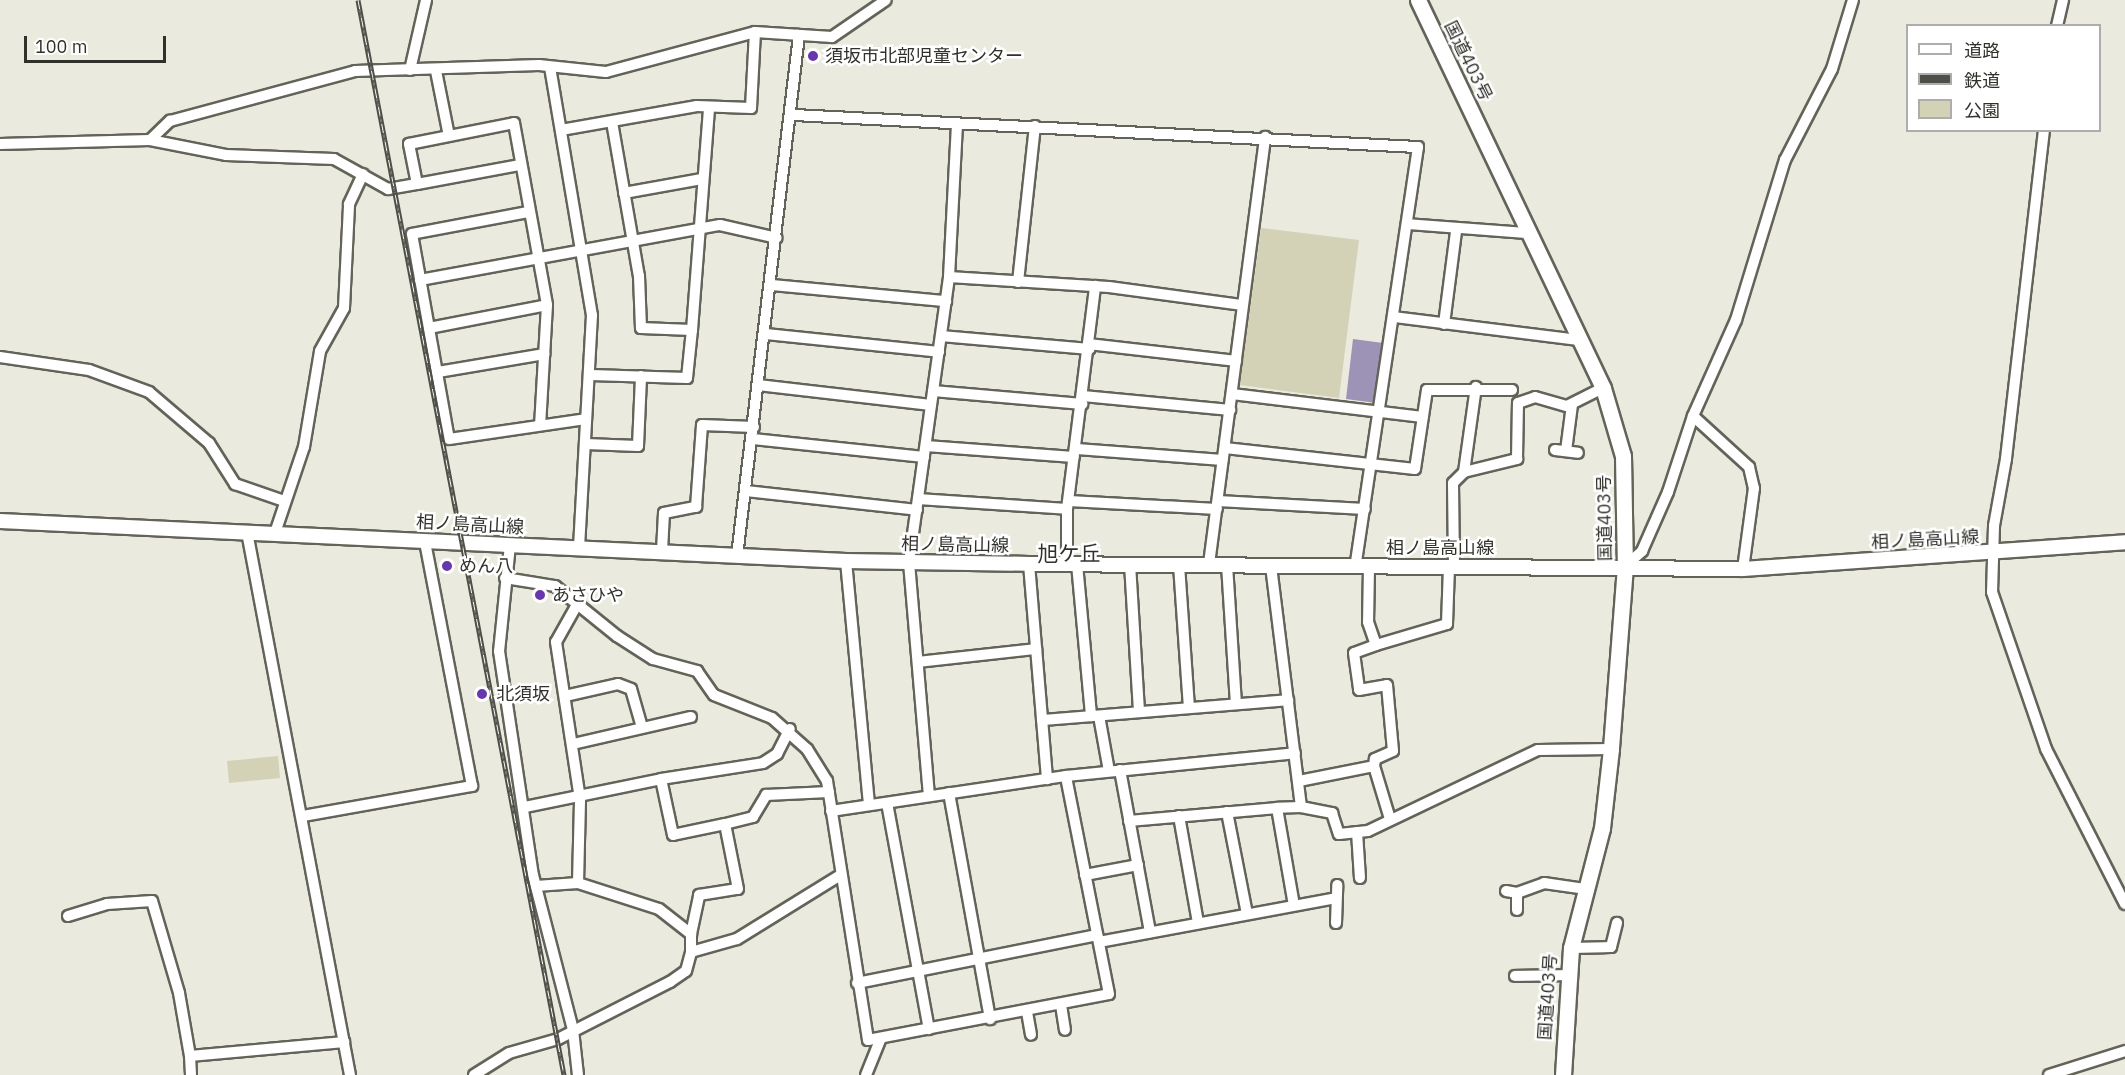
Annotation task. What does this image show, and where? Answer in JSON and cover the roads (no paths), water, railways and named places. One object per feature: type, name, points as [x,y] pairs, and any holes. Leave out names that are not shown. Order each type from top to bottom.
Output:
[{"type":"highway","name":"国道403号","points":[[1418,0],[1578,340],[1603,388],[1623,456],[1626,566],[1611,749],[1602,828],[1571,948],[1563,1075]]},
{"type":"main road","name":"相ノ島高山線","points":[[0,521],[846,561],[1029,564],[1362,567],[1626,566],[1743,569],[1991,554],[2125,542]]},
{"type":"street","points":[[410,70],[426,0]]},
{"type":"street","points":[[150,140],[170,122],[355,71],[550,67],[606,72],[754,32],[832,37],[886,0]]},
{"type":"street","points":[[1626,566],[1642,551],[1693,416],[1736,320],[1785,160],[1832,69],[1853,0]]},
{"type":"street","points":[[2057,24],[2063,0]]},
{"type":"street","points":[[561,130],[709,108],[751,108],[754,32]]},
{"type":"street","points":[[737,556],[794,115],[799,36]]},
{"type":"street","points":[[550,67],[584,251],[592,315],[591,375],[586,418],[579,548]]},
{"type":"street","points":[[436,71],[449,136]]},
{"type":"street","points":[[591,375],[687,378],[693,330],[698,230],[709,108]]},
{"type":"street","points":[[794,115],[1265,137],[1418,147],[1365,509],[1362,567],[1368,622],[1376,645]]},
{"type":"street","points":[[612,122],[633,242],[641,328],[693,330]]},
{"type":"street","points":[[417,184],[409,144],[513,123],[547,305],[540,425]]},
{"type":"street","points":[[929,796],[909,562],[949,277],[957,124]]},
{"type":"street","points":[[1018,282],[1035,126]]},
{"type":"street","points":[[2044,132],[1991,554],[1997,618],[2046,749],[2125,904]]},
{"type":"street","points":[[1209,564],[1265,137]]},
{"type":"street","points":[[0,144],[150,140],[226,155],[334,159],[388,189],[520,165]]},
{"type":"street","points":[[275,533],[304,447],[320,351],[344,308],[348,214],[363,174]]},
{"type":"street","points":[[624,193],[702,179]]},
{"type":"street","points":[[528,212],[412,234],[449,439],[586,418]]},
{"type":"street","points":[[1407,224],[1456,231],[1528,233]]},
{"type":"street","points":[[420,280],[720,225],[777,238]]},
{"type":"street","points":[[1444,324],[1456,231]]},
{"type":"street","points":[[949,277],[1095,286],[1243,305]]},
{"type":"street","points":[[772,285],[946,301]]},
{"type":"street","points":[[1095,286],[1083,400],[1068,505],[1072,564],[1095,716],[1129,820],[1150,932]]},
{"type":"street","points":[[429,328],[547,305]]},
{"type":"street","points":[[1394,317],[1578,340]]},
{"type":"street","points":[[766,334],[939,352]]},
{"type":"street","points":[[941,336],[1089,346],[1236,361]]},
{"type":"street","points":[[438,372],[544,354]]},
{"type":"street","points":[[0,357],[89,370],[149,392],[208,443],[235,484],[284,501]]},
{"type":"street","points":[[586,444],[638,446],[641,376]]},
{"type":"street","points":[[758,385],[931,405]]},
{"type":"street","points":[[1464,472],[1476,387]]},
{"type":"street","points":[[1225,448],[1372,462],[1415,469],[1427,390],[1476,387],[1512,390]]},
{"type":"street","points":[[1390,819],[1374,766],[1375,759],[1393,751],[1387,685],[1359,690],[1349,654],[1447,624],[1452,566],[1453,483],[1464,472],[1517,459],[1516,413],[1525,398],[1572,405],[1603,388]]},
{"type":"street","points":[[933,391],[1230,410]]},
{"type":"street","points":[[1232,394],[1423,417]]},
{"type":"street","points":[[1567,451],[1572,405]]},
{"type":"street","points":[[1693,416],[1749,466],[1754,488],[1743,569]]},
{"type":"street","points":[[662,551],[664,513],[696,507],[702,424],[754,433],[925,451],[1075,453],[1223,460]]},
{"type":"street","points":[[746,491],[917,504],[1217,505],[1365,509]]},
{"type":"street","points":[[247,532],[303,816],[350,1075]]},
{"type":"street","points":[[303,816],[472,786],[425,541]]},
{"type":"street","points":[[510,545],[498,637],[536,886],[573,1030],[578,1075]]},
{"type":"street","points":[[846,561],[869,805]]},
{"type":"street","points":[[1029,564],[1047,779]]},
{"type":"street","points":[[1130,564],[1139,712]]},
{"type":"street","points":[[1179,564],[1189,708]]},
{"type":"street","points":[[1227,565],[1236,704]]},
{"type":"street","points":[[1271,566],[1302,807]]},
{"type":"street","points":[[505,578],[555,586],[653,658],[697,671],[714,695],[790,729],[819,766],[830,792],[839,876],[868,1040],[1028,1012],[1109,994],[1066,776]]},
{"type":"street","points":[[578,603],[556,642],[579,795],[578,883]]},
{"type":"street","points":[[918,662],[1036,650]]},
{"type":"street","points":[[565,696],[618,684],[631,689],[642,727]]},
{"type":"street","points":[[1042,720],[1288,700]]},
{"type":"street","points":[[573,744],[691,717]]},
{"type":"street","points":[[525,807],[661,779],[763,763],[777,754],[790,729]]},
{"type":"street","points":[[1129,820],[1302,807],[1332,813],[1339,834],[1357,832],[1538,750],[1611,749]]},
{"type":"street","points":[[831,811],[1066,776],[1295,753]]},
{"type":"street","points":[[1299,781],[1374,766]]},
{"type":"street","points":[[661,779],[673,835],[753,817],[766,795],[830,792]]},
{"type":"street","points":[[949,793],[990,1019]]},
{"type":"street","points":[[887,803],[929,1029]]},
{"type":"street","points":[[1277,808],[1294,904]]},
{"type":"street","points":[[1227,812],[1247,914]]},
{"type":"street","points":[[1179,816],[1198,923]]},
{"type":"street","points":[[474,1075],[509,1053],[573,1030],[670,982],[686,971],[692,952],[692,934],[699,895],[738,889],[725,825]]},
{"type":"street","points":[[1357,832],[1360,878]]},
{"type":"street","points":[[1085,875],[1138,865]]},
{"type":"street","points":[[692,952],[737,939],[839,876]]},
{"type":"street","points":[[536,886],[578,883],[659,909],[692,934]]},
{"type":"street","points":[[1517,909],[1512,892],[1544,883],[1586,889]]},
{"type":"street","points":[[1336,923],[1337,885]]},
{"type":"street","points":[[857,982],[1336,898]]},
{"type":"street","points":[[68,916],[107,904],[152,901],[179,993],[191,1075]]},
{"type":"street","points":[[1571,948],[1611,947],[1617,923]]},
{"type":"street","points":[[1515,976],[1568,975]]},
{"type":"street","points":[[1060,1005],[1065,1029]]},
{"type":"street","points":[[1028,1012],[1031,1035]]},
{"type":"street","points":[[866,1075],[880,1038]]},
{"type":"street","points":[[190,1056],[344,1042]]},
{"type":"street","points":[[2049,1075],[2125,1051]]},
{"type":"railway","points":[[358,0],[564,1075]]},
{"type":"place","name":"須坂市北部児童センター","points":[[813,56]]},
{"type":"place","name":"めん八","points":[[447,566]]},
{"type":"place","name":"あさひや","points":[[540,595]]},
{"type":"place","name":"北須坂","points":[[482,694]]},
{"type":"district","name":"旭ケ丘","points":[[1069,553]]}]
